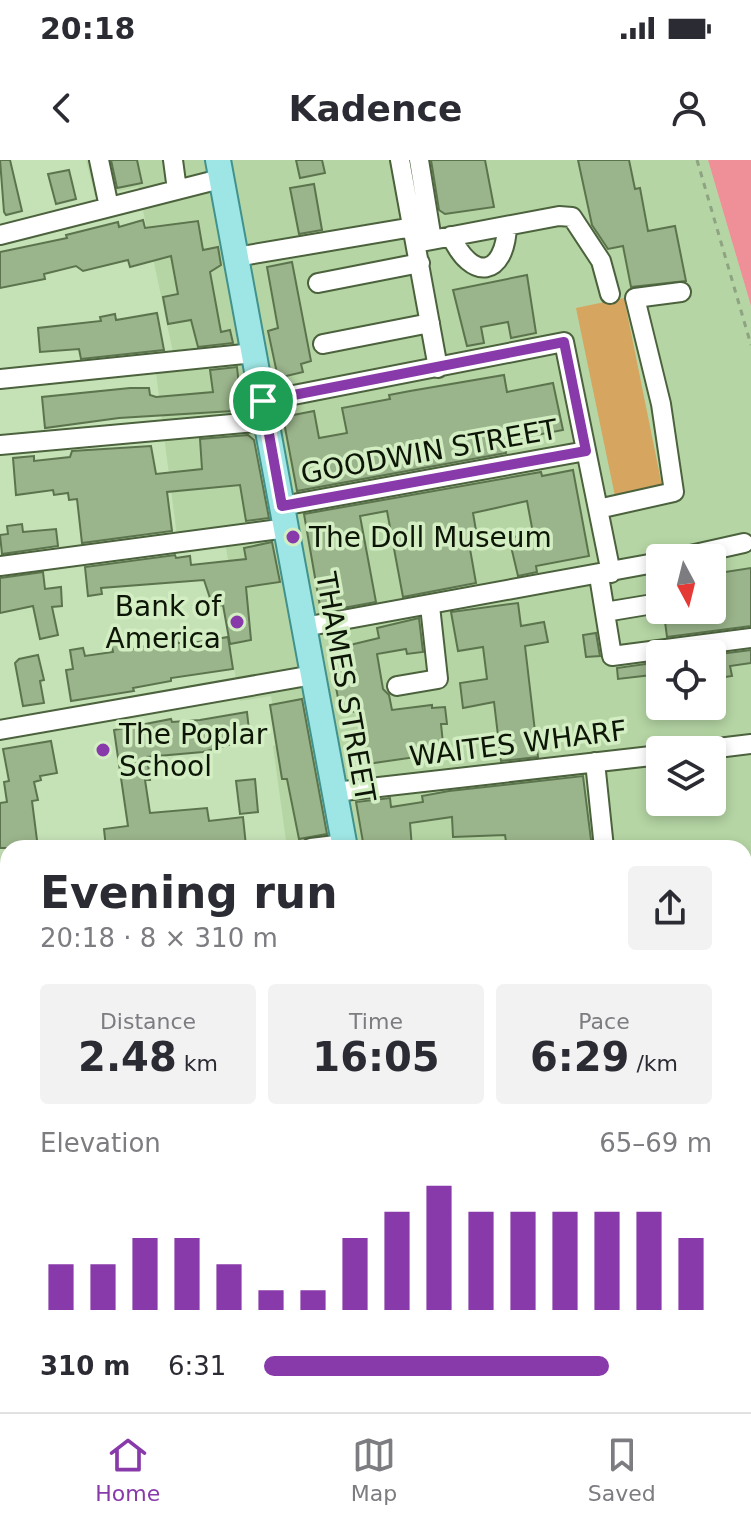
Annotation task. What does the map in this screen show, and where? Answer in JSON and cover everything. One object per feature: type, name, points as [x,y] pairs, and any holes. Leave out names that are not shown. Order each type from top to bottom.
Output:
[{"type":"main road","name":"THAMES STREET","points":[[219,169],[344,840]]},
{"type":"street","points":[[99,160],[109,207]]},
{"type":"street","points":[[173,160],[177,190]]},
{"type":"street","points":[[400,160],[420,236]]},
{"type":"street","points":[[419,160],[420,263],[438,368]]},
{"type":"street","points":[[0,235],[177,190],[219,169]]},
{"type":"street","points":[[236,257],[420,236],[451,236],[559,216],[572,217],[601,261],[610,294]]},
{"type":"street","points":[[451,236],[465,260],[475,267],[487,267],[498,263],[503,253],[507,226]]},
{"type":"street","points":[[318,283],[420,263]]},
{"type":"street","points":[[598,509],[674,492],[661,404],[635,298],[681,292]]},
{"type":"street","points":[[323,344],[430,323]]},
{"type":"street","points":[[0,445],[265,411],[438,368],[564,342],[598,509],[605,574],[605,612],[612,656],[751,638]]},
{"type":"street","points":[[0,379],[254,353]]},
{"type":"street","name":"GOODWIN STREET","points":[[0,566],[284,517],[586,451]]},
{"type":"street","points":[[726,547],[744,543]]},
{"type":"street","points":[[304,627],[646,565]]},
{"type":"street","points":[[605,612],[646,605]]},
{"type":"street","points":[[397,686],[438,679],[430,606]]},
{"type":"street","points":[[0,730],[313,675]]},
{"type":"street","points":[[726,747],[751,744]]},
{"type":"street","name":"WAITES WHARF","points":[[335,792],[646,757]]},
{"type":"street","points":[[595,762],[603,840]]},
{"type":"path","points":[[697,160],[751,345]]},
{"type":"shaded area","points":[[86,160],[708,160],[751,306],[751,840],[286,840],[273,746],[280,744],[271,696],[240,701],[220,591],[232,588],[226,547],[179,552],[156,373],[174,357],[138,187],[95,196]]},
{"type":"shaded area","points":[[708,160],[751,160],[751,306]]},
{"type":"shaded area","points":[[624,298],[663,491],[616,501],[576,308]]},
{"type":"building","points":[[0,160],[10,160],[22,211],[6,215],[4,212]]},
{"type":"building","points":[[111,160],[137,160],[142,183],[117,188]]},
{"type":"building","points":[[296,160],[322,160],[325,173],[300,178]]},
{"type":"building","points":[[431,160],[485,160],[494,207],[445,214],[439,210]]},
{"type":"building","points":[[578,160],[629,160],[635,189],[640,188],[648,231],[675,226],[686,281],[631,287],[623,246],[608,249],[592,225]]},
{"type":"building","points":[[69,170],[76,199],[56,204],[48,174]]},
{"type":"building","points":[[314,184],[322,230],[299,234],[290,188]]},
{"type":"building","points":[[143,220],[145,228],[198,221],[203,250],[218,247],[221,265],[210,272],[221,332],[230,330],[233,343],[198,347],[191,320],[168,324],[163,297],[178,294],[171,256],[130,267],[128,260],[83,271],[76,266],[44,274],[45,279],[0,288],[0,252],[67,238],[66,235],[118,222],[119,227]]},
{"type":"building","points":[[292,262],[311,361],[301,364],[303,372],[278,378],[268,331],[278,328],[267,267]]},
{"type":"building","points":[[527,275],[536,333],[511,338],[508,322],[481,327],[484,343],[467,346],[453,290]]},
{"type":"building","points":[[157,313],[164,350],[81,359],[79,349],[40,352],[38,328],[101,321],[100,317],[115,314],[116,320]]},
{"type":"building","points":[[237,367],[240,395],[246,394],[249,410],[119,418],[45,428],[42,397],[130,388],[149,388],[150,395],[156,397],[213,392],[210,370]]},
{"type":"building","points":[[504,375],[507,392],[553,383],[563,430],[504,441],[506,453],[297,491],[283,417],[314,411],[319,438],[347,433],[342,408],[390,399],[389,395]]},
{"type":"building","points":[[248,435],[254,440],[269,518],[246,521],[240,485],[167,492],[172,531],[82,543],[77,499],[69,500],[68,493],[54,495],[53,490],[16,495],[13,458],[34,456],[34,461],[70,457],[72,451],[151,446],[156,474],[202,469],[200,439]]},
{"type":"building","points":[[573,470],[589,556],[536,566],[537,572],[518,576],[509,538],[533,533],[527,501],[473,513],[479,548],[470,549],[476,583],[403,597],[387,511],[360,516],[376,602],[321,612],[304,514],[541,472],[542,476]]},
{"type":"building","points":[[22,524],[23,532],[56,529],[58,546],[2,554],[0,535],[8,534],[7,526]]},
{"type":"building","points":[[272,542],[280,582],[246,587],[251,640],[230,644],[223,605],[213,607],[204,580],[101,588],[102,594],[88,596],[85,567],[175,555],[176,558],[190,556],[191,565],[246,559],[244,548]]},
{"type":"building","points":[[751,568],[751,626],[667,637],[665,624],[726,624],[726,572]]},
{"type":"building","points":[[43,572],[45,589],[61,587],[62,606],[52,607],[58,635],[40,639],[33,606],[0,613],[0,578]]},
{"type":"building","points":[[518,603],[521,626],[544,622],[548,642],[525,646],[538,757],[501,761],[494,702],[463,708],[460,683],[487,679],[483,647],[458,651],[451,612]]},
{"type":"building","points":[[419,618],[423,652],[407,654],[406,649],[377,654],[383,689],[389,695],[392,710],[432,705],[432,708],[445,707],[447,724],[441,724],[444,753],[367,764],[361,710],[341,714],[329,650],[379,638],[377,628]]},
{"type":"building","points":[[596,633],[600,656],[586,657],[583,635]]},
{"type":"building","points":[[228,637],[233,669],[171,678],[171,681],[133,688],[134,691],[71,701],[66,670],[73,669],[70,650],[83,648],[85,656],[113,652],[111,642],[128,639],[131,649],[177,640],[178,643],[192,643]]},
{"type":"building","points":[[751,650],[751,663],[730,666],[732,676],[726,677],[726,653]]},
{"type":"building","points":[[38,655],[44,680],[40,681],[44,703],[23,706],[15,663],[19,659]]},
{"type":"building","points":[[646,664],[646,676],[618,679],[617,668]]},
{"type":"building","points":[[302,699],[327,834],[299,839],[287,779],[282,779],[270,705]]},
{"type":"building","points":[[247,712],[250,739],[203,752],[147,757],[150,780],[145,780],[150,813],[207,808],[209,821],[243,817],[245,840],[105,840],[104,829],[128,826],[114,730],[171,719],[172,722]]},
{"type":"building","points":[[51,741],[57,773],[40,776],[41,780],[34,782],[38,800],[32,801],[37,840],[0,840],[0,803],[7,802],[4,782],[9,781],[3,749]]},
{"type":"building","points":[[583,776],[591,840],[506,840],[505,835],[453,837],[452,817],[410,823],[411,840],[363,840],[356,802],[390,798],[391,807],[423,802],[422,796]]},
{"type":"building","points":[[255,779],[258,812],[240,814],[236,781]]},
{"type":"place","name":"The Doll Museum","points":[[293,537]]},
{"type":"place","name":"Bank of America","points":[[237,622]]},
{"type":"place","name":"The Poplar School","points":[[103,750]]},
{"type":"route","points":[[564,342],[586,451],[282,506],[263,401],[564,342]]}]
